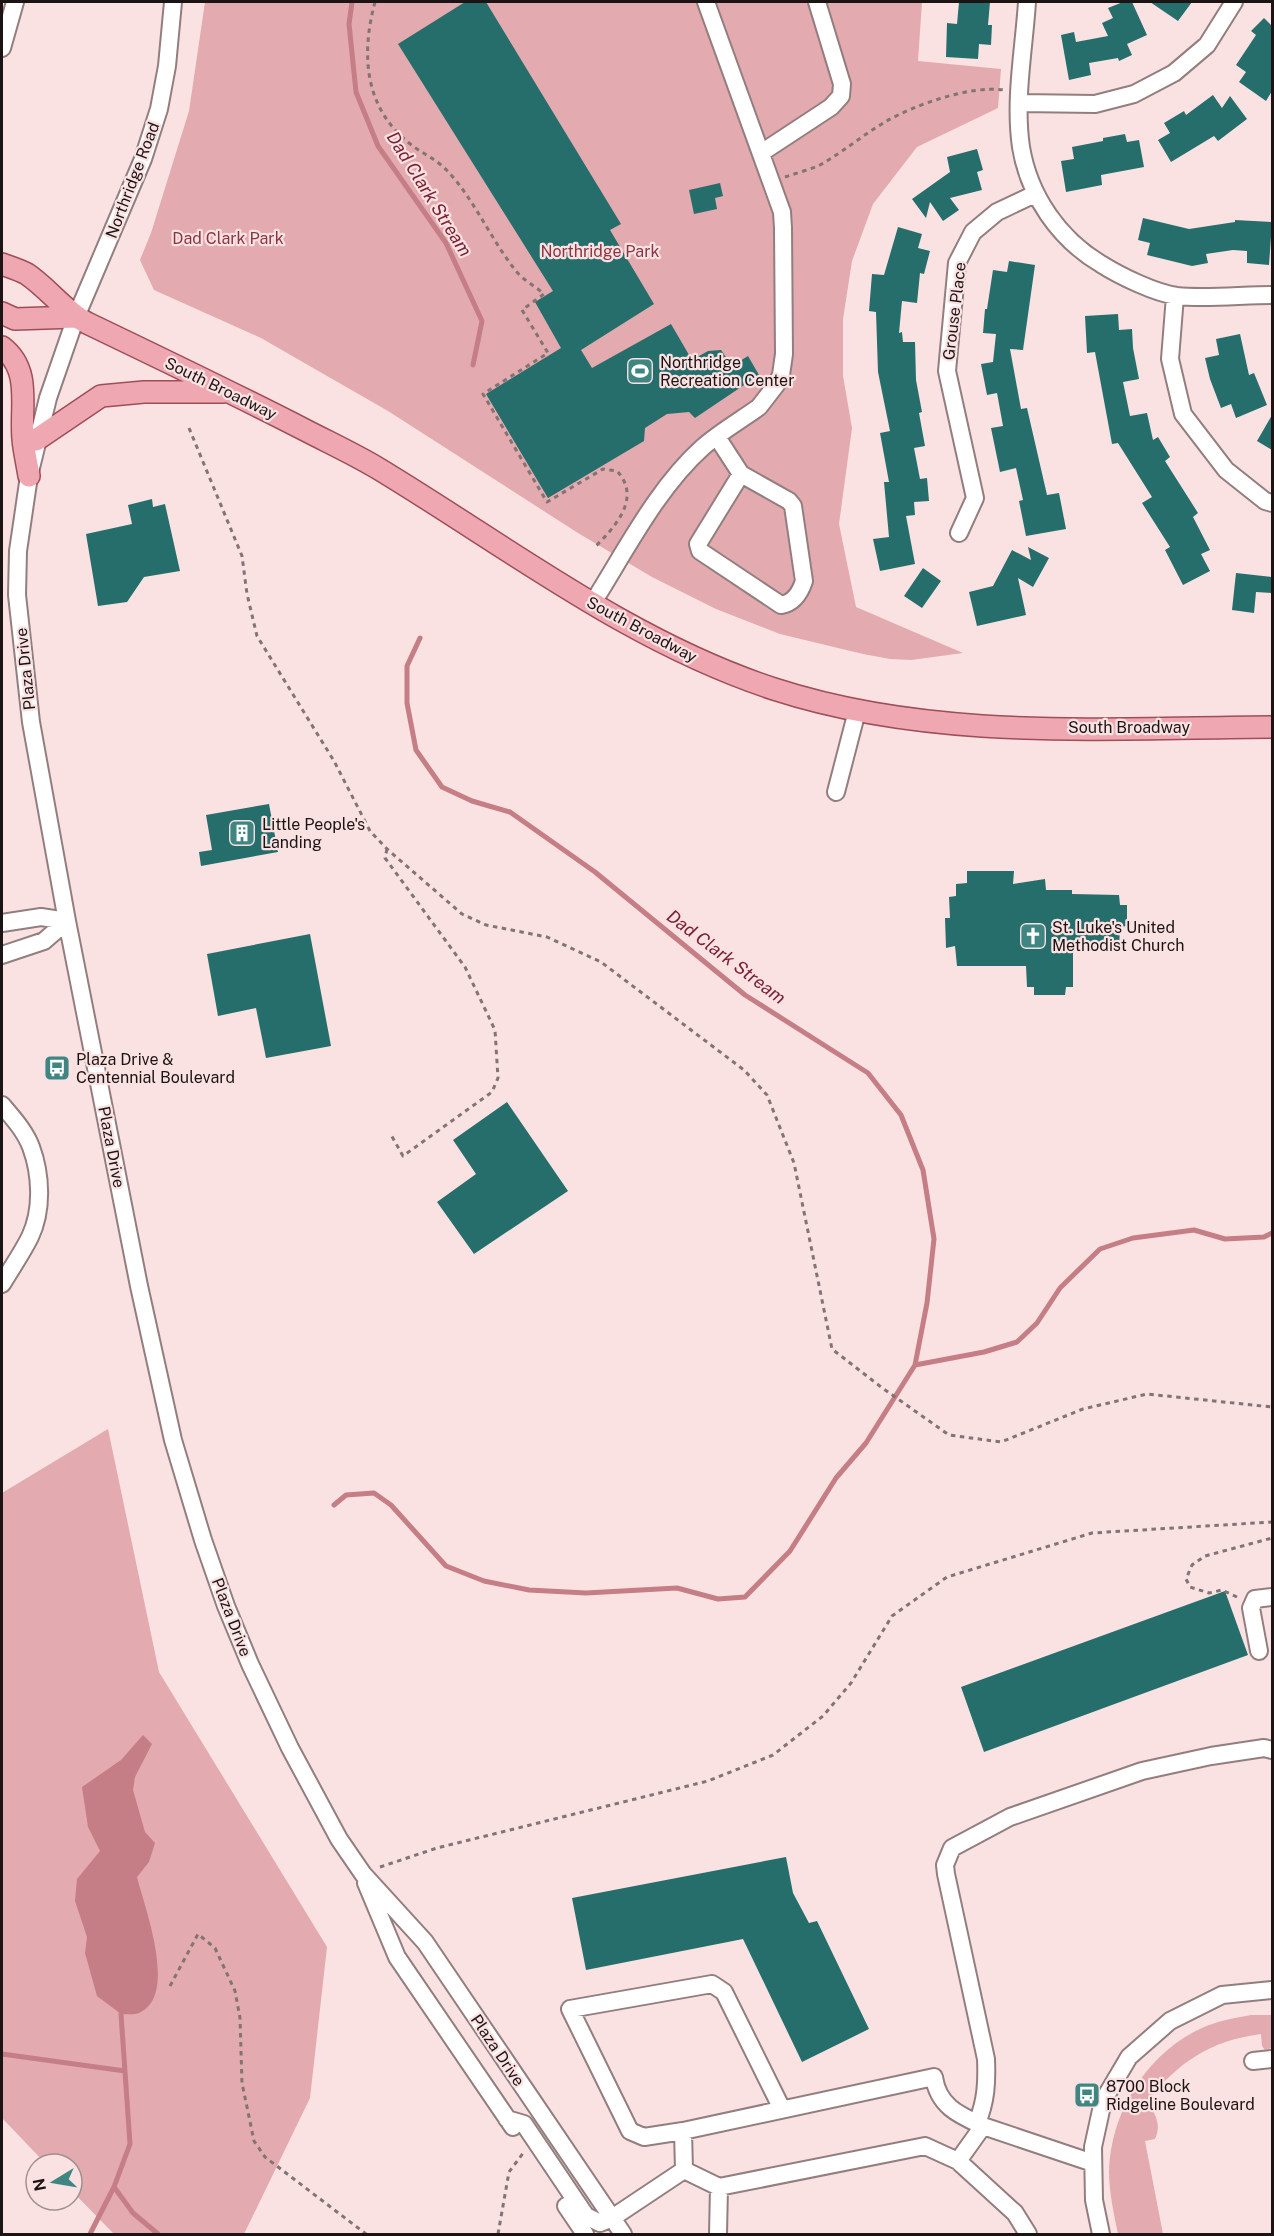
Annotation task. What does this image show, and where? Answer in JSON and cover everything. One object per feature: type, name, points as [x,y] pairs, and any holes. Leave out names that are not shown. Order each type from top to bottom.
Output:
[{"type":"main road","name":"South Broadway","points":[[2,264],[26,273],[76,317],[376,467],[592,604],[666,644],[742,678],[857,711],[946,724],[1038,728],[1272,727]]},
{"type":"main road","name":"South Broadway","points":[[2,314],[15,319],[76,317]]},
{"type":"main road","points":[[2,347],[20,369],[24,393],[23,438],[29,476]]},
{"type":"main road","points":[[36,440],[101,396],[144,392],[229,392]]},
{"type":"street","points":[[2,48],[15,2]]},
{"type":"street","name":"Northridge Road","points":[[76,317],[143,159],[159,109],[167,66],[173,2]]},
{"type":"street","points":[[592,604],[657,500],[681,469],[704,446],[766,400],[781,375],[784,354],[782,212],[706,2]]},
{"type":"street","points":[[761,153],[831,107],[841,96],[842,84],[817,2]]},
{"type":"street","points":[[1028,2],[1020,97],[1022,148],[1035,194],[1056,226],[1084,254],[1123,278],[1175,296],[1272,295]]},
{"type":"street","points":[[1020,97],[1095,104],[1134,94],[1174,73],[1207,45],[1234,2]]},
{"type":"street","name":"Grouse Place","points":[[959,533],[975,498],[947,371],[957,263],[974,232],[997,212],[1035,194]]},
{"type":"street","points":[[1175,296],[1170,359],[1183,414],[1227,470],[1265,501],[1272,503]]},
{"type":"street","name":"Plaza Drive","points":[[76,317],[36,440],[18,552],[17,595],[31,722],[67,921],[139,1286],[173,1440],[203,1540],[226,1606],[290,1748],[339,1839],[363,1874],[425,1942],[623,2235]]},
{"type":"street","points":[[717,437],[741,474],[789,501],[793,506],[804,581],[801,590],[787,604],[781,605],[700,551],[698,544],[741,474]]},
{"type":"street","points":[[836,792],[857,711]]},
{"type":"street","points":[[2,923],[41,917],[67,921]]},
{"type":"street","points":[[2,955],[44,941],[67,921]]},
{"type":"street","points":[[2,1106],[18,1124],[30,1146],[38,1175],[39,1191],[37,1217],[30,1236],[2,1284]]},
{"type":"street","points":[[1259,1651],[1252,1603],[1255,1599],[1272,1597]]},
{"type":"street","points":[[958,2161],[980,2125],[987,2090],[986,2059],[946,1874],[945,1865],[952,1848],[1010,1817],[1142,1771],[1210,1756],[1264,1748],[1272,1750]]},
{"type":"street","name":"Plaza Drive","points":[[363,1874],[397,1957],[585,2235]]},
{"type":"street","points":[[782,2109],[724,1992],[719,1987],[712,1984],[570,2009],[630,2131],[644,2136],[683,2131],[934,2077],[935,2086],[942,2100],[960,2115],[980,2125],[1093,2163]]},
{"type":"street","points":[[1101,2235],[1094,2199],[1093,2147],[1103,2101],[1129,2057],[1170,2021],[1222,1995],[1272,1990]]},
{"type":"street","points":[[1252,2061],[1272,2059]]},
{"type":"street","points":[[507,2119],[524,2124],[586,2216],[600,2223],[612,2218],[684,2170]]},
{"type":"street","points":[[683,2131],[684,2170]]},
{"type":"street","points":[[684,2170],[719,2187],[925,2146],[958,2161],[1016,2213],[1028,2235]]},
{"type":"street","points":[[718,2235],[719,2187]]},
{"type":"path","points":[[375,2],[368,45],[368,69],[372,95],[384,118],[411,146],[442,164],[477,210],[516,271],[544,294],[522,310],[548,353],[483,394],[547,502],[603,469],[617,471],[626,486],[627,503],[615,527],[595,547]]},
{"type":"path","points":[[772,181],[817,166],[849,148],[886,121],[932,102],[996,88],[1020,97]]},
{"type":"path","points":[[189,428],[242,556],[247,594],[257,636],[334,761],[370,831],[387,849],[462,914],[486,925],[547,937],[602,962],[744,1070],[767,1095],[794,1163],[832,1349],[949,1435],[1001,1442],[1083,1409],[1147,1394],[1272,1407]]},
{"type":"path","points":[[387,849],[385,858],[465,967],[495,1030],[498,1078],[492,1092],[403,1156],[390,1133]]},
{"type":"path","points":[[363,1874],[437,1848],[708,1782],[773,1755],[823,1716],[851,1683],[892,1616],[947,1577],[1092,1533],[1272,1522]]},
{"type":"path","points":[[1252,1603],[1222,1590],[1209,1593],[1190,1587],[1186,1579],[1192,1565],[1205,1556],[1272,1538]]},
{"type":"path","points":[[170,1986],[198,1934],[215,1948],[235,1991],[240,2018],[242,2083],[254,2141],[265,2157],[366,2235]]},
{"type":"path","points":[[498,2235],[509,2172],[527,2148]]},
{"type":"green space","name":"Northridge Park","points":[[205,2],[922,2],[918,61],[1001,69],[998,108],[917,147],[873,204],[852,261],[843,319],[843,376],[852,428],[839,524],[856,607],[963,653],[911,660],[890,659],[780,634],[716,609],[652,577],[578,533],[388,411],[261,338],[154,290],[140,260],[151,233],[189,111]]},
{"type":"green space","points":[[108,1429],[159,1672],[327,1947],[310,2098],[244,2234],[114,2234],[84,2203],[84,2152],[35,2152],[2,2118],[2,1493]]},
{"type":"green space","points":[[1251,2015],[1272,2015],[1272,2048],[1265,2050],[1262,2046],[1261,2034],[1243,2037],[1211,2048],[1184,2064],[1147,2101],[1158,2124],[1155,2139],[1145,2141],[1163,2234],[1118,2234],[1110,2187],[1111,2149],[1125,2106],[1136,2086],[1149,2068],[1182,2039],[1214,2023]]},
{"type":"shaded area","points":[[143,1735],[152,1744],[135,1777],[133,1790],[145,1832],[155,1843],[149,1862],[137,1877],[156,1949],[157,1989],[151,2003],[139,2013],[121,2014],[97,1996],[85,1953],[87,1937],[75,1901],[77,1879],[100,1851],[88,1827],[82,1787],[121,1760]]},
{"type":"building","points":[[465,2],[486,2],[621,224],[610,230],[654,304],[581,350],[592,368],[671,324],[692,360],[708,351],[721,350],[732,366],[748,356],[759,375],[695,418],[689,412],[667,414],[645,428],[644,441],[548,498],[486,394],[561,348],[535,302],[553,291],[398,44]]},
{"type":"building","points":[[959,2],[990,2],[988,25],[992,25],[991,45],[979,44],[978,59],[946,57],[947,23],[957,24]]},
{"type":"building","points":[[1123,2],[1132,2],[1147,35],[1127,44],[1132,55],[1119,61],[1118,58],[1089,63],[1091,75],[1069,80],[1061,35],[1074,32],[1076,42],[1108,36],[1102,23],[1113,18],[1108,8]]},
{"type":"building","points":[[1150,2],[1192,2],[1178,21]]},
{"type":"building","points":[[1264,18],[1272,26],[1272,91],[1266,101],[1239,82],[1246,72],[1236,65],[1256,35],[1251,31]]},
{"type":"building","points":[[1213,95],[1222,108],[1230,96],[1247,119],[1218,141],[1214,136],[1171,162],[1158,140],[1170,133],[1164,123],[1184,111],[1186,115]]},
{"type":"building","points":[[1125,134],[1127,142],[1139,140],[1144,167],[1101,175],[1102,185],[1066,192],[1061,161],[1074,159],[1072,147]]},
{"type":"building","points":[[977,149],[983,170],[977,172],[982,190],[950,198],[959,210],[943,221],[930,202],[926,218],[912,199],[950,172],[947,157]]},
{"type":"building","points":[[720,183],[723,196],[715,198],[717,209],[694,214],[689,190]]},
{"type":"building","points":[[1143,218],[1189,229],[1235,222],[1235,220],[1272,222],[1269,265],[1247,263],[1247,251],[1233,250],[1206,254],[1208,263],[1192,266],[1147,255],[1150,243],[1138,240]]},
{"type":"building","points":[[898,227],[922,234],[918,248],[930,251],[924,274],[920,273],[917,303],[902,301],[899,333],[902,332],[903,342],[915,342],[916,380],[922,412],[919,413],[925,446],[914,448],[920,479],[927,478],[929,501],[914,502],[915,515],[906,516],[915,564],[880,571],[873,539],[889,537],[884,482],[889,482],[880,433],[890,431],[878,372],[876,312],[869,311],[872,274],[884,275]]},
{"type":"building","points":[[1009,261],[1035,265],[1023,350],[1010,349],[1021,409],[1027,408],[1047,495],[1059,493],[1066,529],[1026,536],[1019,501],[1023,500],[1016,468],[1000,472],[991,428],[1003,426],[997,393],[987,395],[981,364],[993,362],[996,334],[983,333],[993,270],[1007,272]]},
{"type":"building","points":[[1118,314],[1119,330],[1132,329],[1139,379],[1123,382],[1130,416],[1147,413],[1153,440],[1158,437],[1170,457],[1165,461],[1198,513],[1193,517],[1210,550],[1201,554],[1210,571],[1183,585],[1165,550],[1170,547],[1142,503],[1152,497],[1118,443],[1112,444],[1095,352],[1087,353],[1085,316]]},
{"type":"building","points":[[1240,334],[1249,375],[1254,373],[1267,405],[1236,418],[1231,404],[1221,408],[1205,358],[1219,355],[1216,339]]},
{"type":"building","points":[[1272,415],[1272,450],[1257,441]]},
{"type":"building","points":[[152,499],[153,507],[165,504],[180,571],[144,577],[127,602],[98,606],[86,534],[132,524],[128,505]]},
{"type":"building","points":[[1028,547],[1049,558],[1033,587],[1018,578],[1026,615],[977,626],[969,592],[993,586],[1012,550],[1031,560]]},
{"type":"building","points":[[923,568],[941,581],[922,608],[904,596]]},
{"type":"building","points":[[1236,573],[1272,577],[1272,593],[1256,592],[1254,613],[1232,610]]},
{"type":"building","name":"Little People's Landing","points":[[269,804],[278,852],[201,866],[199,852],[212,850],[206,815]]},
{"type":"building","name":"St. Luke's United Methodist Church","points":[[967,871],[1014,871],[1013,884],[1045,879],[1046,890],[1072,890],[1072,894],[1119,895],[1120,905],[1127,905],[1127,926],[1120,927],[1119,949],[1073,950],[1073,987],[1066,987],[1065,995],[1034,995],[1034,987],[1027,987],[1026,966],[957,966],[955,946],[946,948],[945,918],[950,918],[949,897],[956,896],[956,884],[967,883]]},
{"type":"building","points":[[310,934],[331,1046],[266,1058],[256,1008],[218,1016],[207,954]]},
{"type":"building","points":[[507,1102],[568,1191],[474,1254],[437,1202],[476,1174],[453,1140]]},
{"type":"building","points":[[1225,1591],[1248,1655],[984,1752],[961,1687]]},
{"type":"building","points":[[786,1857],[793,1893],[809,1923],[817,1921],[869,2029],[802,2062],[743,1939],[586,1970],[572,1898]]},
{"type":"waterway","name":"Dad Clark Stream","points":[[352,2],[349,24],[356,92],[378,146],[446,243],[482,321],[473,365]]},
{"type":"waterway","name":"Dad Clark Stream","points":[[420,638],[407,666],[407,703],[416,750],[442,787],[472,801],[510,812],[595,872],[745,995],[868,1073],[901,1115],[923,1170],[934,1239],[927,1303],[915,1365]]},
{"type":"waterway","points":[[334,1505],[346,1495],[374,1493],[391,1505],[446,1566],[484,1581],[529,1590],[586,1593],[677,1588],[718,1599],[745,1597],[790,1551],[836,1478],[866,1443],[915,1365],[984,1352],[1017,1342],[1037,1323],[1060,1288],[1100,1249],[1133,1238],[1194,1230],[1225,1239],[1264,1237],[1272,1233]]},
{"type":"waterway","points":[[90,2234],[114,2187],[130,2144],[121,2014]]},
{"type":"waterway","points":[[2,2054],[125,2071]]},
{"type":"waterway","points":[[114,2187],[133,2213],[158,2234]]},
{"type":"place","name":"Northridge Recreation Center","points":[[640,371]]},
{"type":"place","name":"Little People's Landing","points":[[242,833]]},
{"type":"place","name":"St. Luke's United Methodist Church","points":[[1033,936]]},
{"type":"place","name":"Plaza Drive & Centennial Boulevard","points":[[57,1068]]},
{"type":"place","name":"8700 Block Ridgeline Boulevard","points":[[1087,2095]]},
{"type":"park label","name":"Dad Clark Park","points":[[228,238]]}]
